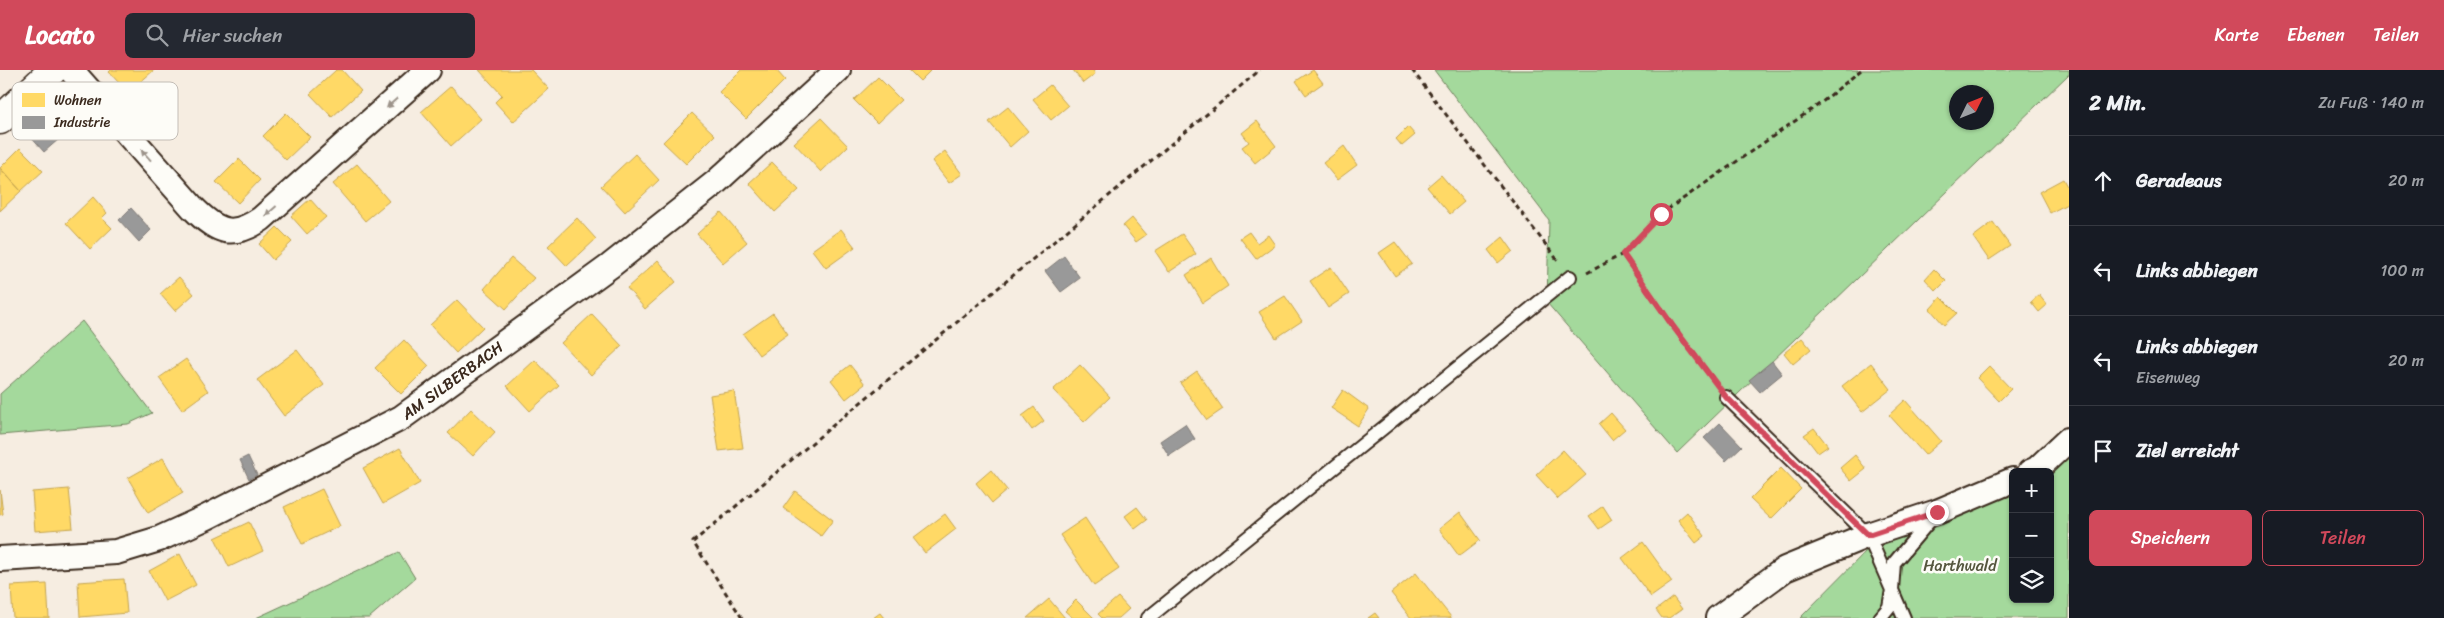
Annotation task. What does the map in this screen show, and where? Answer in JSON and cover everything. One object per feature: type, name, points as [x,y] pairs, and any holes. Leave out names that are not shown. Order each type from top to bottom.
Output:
[{"type":"street","points":[[41,82],[54,70]]},
{"type":"street","points":[[71,70],[82,82]]},
{"type":"street","points":[[133,140],[203,218],[224,231],[246,230],[261,220],[428,70]]},
{"type":"street","name":"AM SILBERBACH","points":[[0,559],[116,552],[159,539],[207,517],[401,418],[610,266],[715,183],[838,70]]},
{"type":"street","points":[[0,120],[12,109]]},
{"type":"street","points":[[2038,468],[2068,439]]},
{"type":"street","points":[[1718,618],[1785,569],[1868,535],[1937,512],[2009,482]]},
{"type":"lane","points":[[1148,618],[1570,277]]},
{"type":"lane","points":[[1726,397],[1868,535],[1904,618]]},
{"type":"lane","points":[[1880,618],[1889,607],[1894,563],[1937,512]]},
{"type":"path","points":[[742,618],[693,542],[1260,70]]},
{"type":"path","points":[[1412,70],[1570,277],[1578,277],[1623,254],[1661,214],[1821,103],[1861,70]]},
{"type":"path","points":[[1623,254],[1672,325],[1726,397]]},
{"type":"green space","points":[[1434,70],[2069,70],[2069,74],[1677,453],[1547,303],[1549,220]]},
{"type":"green space","points":[[82,321],[152,413],[128,424],[0,435],[0,394]]},
{"type":"green space","name":"Harthwald","points":[[2069,441],[2069,618],[1800,618],[1875,542],[2009,487],[2009,603],[2054,603],[2054,468],[2052,468]]},
{"type":"green space","points":[[399,552],[415,578],[369,618],[256,618]]},
{"type":"building: Wohnen","points":[[111,70],[154,70],[140,82],[118,82],[109,72]]},
{"type":"building: Wohnen","points":[[336,70],[342,70],[361,91],[332,117],[310,94]]},
{"type":"building: Wohnen","points":[[479,70],[531,70],[549,89],[513,122],[495,102],[502,95]]},
{"type":"building: Wohnen","points":[[741,70],[776,70],[785,80],[746,119],[719,92]]},
{"type":"building: Wohnen","points":[[909,70],[931,70],[920,81]]},
{"type":"building: Wohnen","points":[[1073,70],[1093,70],[1095,74],[1083,83]]},
{"type":"building: Wohnen","points":[[1313,70],[1323,83],[1306,95],[1296,81]]},
{"type":"building: Wohnen","points":[[878,77],[901,100],[877,123],[854,100]]},
{"type":"building: Wohnen","points":[[1050,85],[1068,106],[1051,120],[1033,99]]},
{"type":"building: Wohnen","points":[[451,86],[481,119],[451,146],[421,112]]},
{"type":"building: Wohnen","points":[[1008,107],[1028,131],[1010,147],[989,122]]},
{"type":"building: Wohnen","points":[[286,113],[310,137],[286,160],[263,136]]},
{"type":"building: Wohnen","points":[[692,113],[715,135],[686,164],[663,142]]},
{"type":"building: Wohnen","points":[[821,118],[848,146],[821,172],[794,143]]},
{"type":"building: Wohnen","points":[[1257,121],[1276,146],[1255,163],[1242,147],[1249,142],[1242,133]]},
{"type":"building: Wohnen","points":[[1408,127],[1415,135],[1402,146],[1396,139]]},
{"type":"building: Wohnen","points":[[1344,146],[1357,165],[1337,180],[1323,163]]},
{"type":"building: Wohnen","points":[[20,148],[43,171],[21,191],[0,168]]},
{"type":"building: Wohnen","points":[[945,151],[962,174],[949,183],[932,161]]},
{"type":"building: Wohnen","points":[[635,154],[659,180],[625,212],[601,186]]},
{"type":"building: Wohnen","points":[[239,159],[260,180],[238,203],[216,182]]},
{"type":"building: Wohnen","points":[[772,162],[799,190],[775,212],[749,183]]},
{"type":"building: Wohnen","points":[[357,164],[389,201],[365,221],[333,184]]},
{"type":"building: Wohnen","points":[[0,168],[21,191],[0,211]]},
{"type":"building: Wohnen","points":[[1441,175],[1464,202],[1450,214],[1427,187]]},
{"type":"building: Wohnen","points":[[2063,179],[2069,190],[2069,203],[2050,213],[2039,192]]},
{"type":"building: Wohnen","points":[[93,197],[107,213],[102,218],[112,228],[90,249],[66,223]]},
{"type":"building: Wohnen","points":[[310,199],[326,217],[307,234],[291,216]]},
{"type":"building: Wohnen","points":[[721,212],[747,242],[723,263],[697,234]]},
{"type":"building: Wohnen","points":[[577,218],[596,239],[567,266],[548,246]]},
{"type":"building: Wohnen","points":[[1132,218],[1146,235],[1136,242],[1123,226]]},
{"type":"building: Wohnen","points":[[1993,222],[2010,246],[1989,260],[1973,237]]},
{"type":"building: Wohnen","points":[[277,227],[292,242],[273,260],[259,244]]},
{"type":"building: Wohnen","points":[[841,229],[855,247],[826,268],[812,250]]},
{"type":"building: Wohnen","points":[[1249,232],[1257,243],[1268,235],[1275,245],[1256,259],[1240,238]]},
{"type":"building: Wohnen","points":[[1182,234],[1196,254],[1169,272],[1155,251]]},
{"type":"building: Wohnen","points":[[1503,237],[1513,251],[1498,263],[1488,250]]},
{"type":"building: Wohnen","points":[[1395,242],[1412,264],[1395,276],[1379,253]]},
{"type":"building: Wohnen","points":[[511,258],[534,278],[506,309],[484,289]]},
{"type":"building: Wohnen","points":[[1211,258],[1228,286],[1203,303],[1186,275]]},
{"type":"building: Wohnen","points":[[658,260],[676,282],[645,309],[627,288]]},
{"type":"building: Wohnen","points":[[1331,267],[1349,294],[1328,308],[1310,281]]},
{"type":"building: Wohnen","points":[[1934,269],[1946,281],[1936,291],[1925,279]]},
{"type":"building: Wohnen","points":[[179,277],[194,294],[175,311],[160,294]]},
{"type":"building: Wohnen","points":[[2039,295],[2047,305],[2039,312],[2031,302]]},
{"type":"building: Wohnen","points":[[1285,296],[1302,321],[1276,338],[1259,312]]},
{"type":"building: Wohnen","points":[[1941,297],[1957,313],[1944,325],[1930,309]]},
{"type":"building: Wohnen","points":[[457,300],[483,327],[456,353],[430,325]]},
{"type":"building: Wohnen","points":[[773,313],[788,334],[759,355],[743,334]]},
{"type":"building: Wohnen","points":[[592,314],[622,346],[591,375],[561,343]]},
{"type":"building: Wohnen","points":[[1802,338],[1811,349],[1793,364],[1784,353]]},
{"type":"building: Wohnen","points":[[404,340],[429,366],[401,394],[375,368]]},
{"type":"building: Wohnen","points":[[297,350],[324,385],[284,416],[257,380]]},
{"type":"building: Wohnen","points":[[186,359],[208,391],[182,410],[159,378]]},
{"type":"building: Wohnen","points":[[535,360],[559,385],[530,411],[507,386]]},
{"type":"building: Wohnen","points":[[1871,363],[1891,389],[1862,412],[1842,386]]},
{"type":"building: Wohnen","points":[[850,365],[865,384],[846,399],[831,380]]},
{"type":"building: Wohnen","points":[[1080,365],[1110,397],[1084,422],[1053,390]]},
{"type":"building: Wohnen","points":[[1989,366],[2011,389],[1999,401],[1977,378]]},
{"type":"building: Wohnen","points":[[1197,371],[1223,409],[1207,420],[1180,383]]},
{"type":"building: Wohnen","points":[[1343,390],[1369,409],[1358,426],[1331,408]]},
{"type":"building: Wohnen","points":[[734,391],[743,448],[719,451],[710,395]]},
{"type":"building: Wohnen","points":[[1905,400],[1941,441],[1925,455],[1889,415]]},
{"type":"building: Wohnen","points":[[1034,407],[1044,421],[1032,430],[1022,416]]},
{"type":"building: Wohnen","points":[[471,409],[495,432],[473,456],[448,433]]},
{"type":"building: Wohnen","points":[[1611,413],[1625,429],[1612,440],[1599,424]]},
{"type":"building: Wohnen","points":[[1814,428],[1828,446],[1818,453],[1804,435]]},
{"type":"building: Wohnen","points":[[400,448],[420,483],[383,504],[363,468]]},
{"type":"building: Wohnen","points":[[1563,450],[1586,475],[1558,499],[1536,475]]},
{"type":"building: Wohnen","points":[[1855,455],[1866,469],[1851,481],[1840,468]]},
{"type":"building: Wohnen","points":[[163,458],[183,493],[148,513],[128,478]]},
{"type":"building: Wohnen","points":[[1781,468],[1801,489],[1771,519],[1750,499]]},
{"type":"building: Wohnen","points":[[991,470],[1007,490],[992,503],[976,483]]},
{"type":"building: Wohnen","points":[[69,489],[73,528],[35,531],[32,492]]},
{"type":"building: Wohnen","points":[[322,489],[340,526],[302,544],[284,507]]},
{"type":"building: Wohnen","points":[[0,490],[3,514],[0,515]]},
{"type":"building: Wohnen","points":[[795,491],[833,520],[821,536],[783,508]]},
{"type":"building: Wohnen","points":[[1603,506],[1612,520],[1599,529],[1589,516]]},
{"type":"building: Wohnen","points":[[1137,507],[1147,520],[1135,529],[1125,516]]},
{"type":"building: Wohnen","points":[[1460,512],[1480,540],[1459,556],[1439,529]]},
{"type":"building: Wohnen","points":[[1687,512],[1705,536],[1696,543],[1678,520]]},
{"type":"building: Wohnen","points":[[945,514],[956,529],[925,553],[913,538]]},
{"type":"building: Wohnen","points":[[1085,518],[1119,569],[1094,586],[1060,535]]},
{"type":"building: Wohnen","points":[[249,522],[263,551],[229,567],[215,538]]},
{"type":"building: Wohnen","points":[[1643,542],[1672,582],[1651,597],[1622,558]]},
{"type":"building: Wohnen","points":[[180,554],[196,585],[165,601],[149,571]]},
{"type":"building: Wohnen","points":[[1416,573],[1451,618],[1411,618],[1391,593]]},
{"type":"building: Wohnen","points":[[124,579],[127,613],[80,617],[78,582]]},
{"type":"building: Wohnen","points":[[47,584],[49,618],[13,618],[11,586]]},
{"type":"building: Wohnen","points":[[1118,597],[1129,609],[1119,618],[1102,618],[1098,614]]},
{"type":"building: Wohnen","points":[[1673,597],[1682,609],[1669,618],[1662,618],[1656,610]]},
{"type":"building: Wohnen","points":[[1049,599],[1065,618],[1027,618]]},
{"type":"building: Wohnen","points":[[1076,600],[1094,618],[1073,618],[1065,611]]},
{"type":"building: Wohnen","points":[[880,613],[884,618],[873,618]]},
{"type":"building: Wohnen","points":[[1375,613],[1379,618],[1368,618]]},
{"type":"building: Industrie","points":[[33,140],[58,140],[44,152]]},
{"type":"building: Industrie","points":[[131,208],[151,230],[139,242],[119,220]]},
{"type":"building: Industrie","points":[[1064,256],[1080,278],[1061,292],[1045,271]]},
{"type":"building: Industrie","points":[[1772,361],[1782,374],[1760,392],[1749,380]]},
{"type":"building: Industrie","points":[[1720,423],[1742,446],[1726,461],[1704,438]]},
{"type":"building: Industrie","points":[[1185,424],[1195,439],[1169,456],[1160,441]]},
{"type":"building: Industrie","points":[[248,456],[257,475],[249,479],[240,460]]},
{"type":"route","points":[[1661,214],[1623,254],[1672,325],[1726,397],[1868,535],[1937,512]]}]
